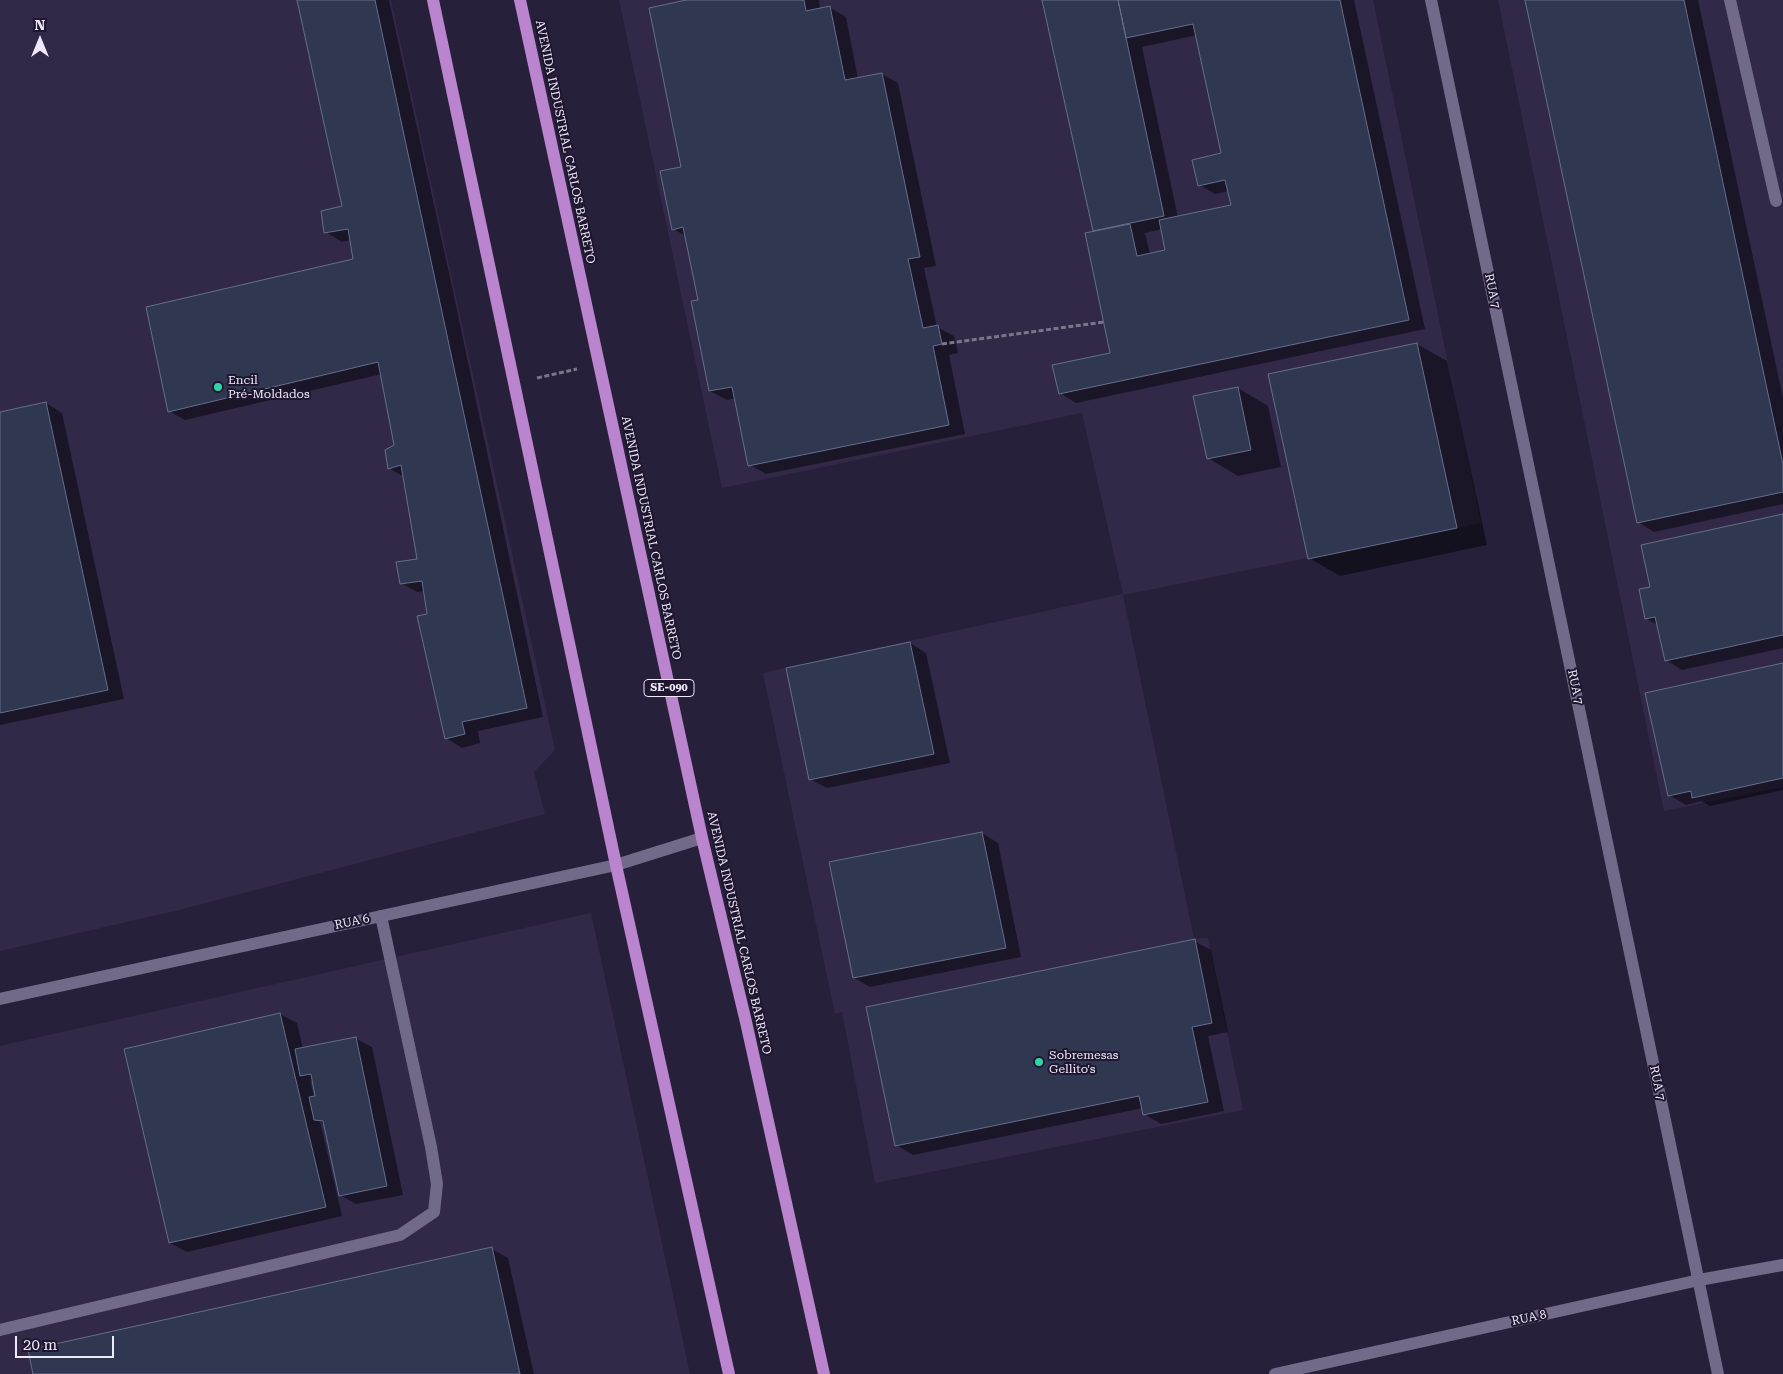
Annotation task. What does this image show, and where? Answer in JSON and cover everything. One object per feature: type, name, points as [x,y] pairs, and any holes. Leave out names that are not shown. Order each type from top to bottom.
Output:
[{"type":"main road","points":[[433,0],[616,865],[729,1374]]},
{"type":"main road","name":"AVENIDA INDUSTRIAL CARLOS BARRETO","points":[[520,0],[702,838],[746,1022],[824,1374]]},
{"type":"street","name":"RUA 7","points":[[1431,0],[1718,1374]]},
{"type":"street","points":[[1730,0],[1776,201]]},
{"type":"street","name":"RUA 6","points":[[0,999],[616,865],[702,838]]},
{"type":"street","points":[[0,1330],[400,1235],[434,1212],[437,1184],[431,1147],[381,916]]},
{"type":"street","name":"RUA 8","points":[[1275,1374],[1698,1280],[1783,1266]]},
{"type":"path","points":[[942,344],[1104,322]]},
{"type":"path","points":[[514,383],[599,364]]},
{"type":"shaded area","points":[[0,0],[391,0],[555,750],[534,772],[545,814],[179,910],[0,951]]},
{"type":"shaded area","points":[[619,0],[1373,0],[1481,523],[1123,595],[1194,939],[1208,938],[1243,1110],[875,1183],[842,1012],[835,1014],[763,673],[1123,594],[1082,413],[722,488]]},
{"type":"shaded area","points":[[1498,0],[1783,0],[1783,787],[1664,811]]},
{"type":"shaded area","points":[[591,913],[690,1374],[0,1374],[0,1046]]},
{"type":"building","name":"Encil Pré-Moldados","points":[[297,0],[375,0],[527,708],[462,722],[465,734],[445,739],[417,616],[427,614],[422,581],[400,584],[396,562],[417,559],[401,465],[388,469],[385,450],[394,445],[378,362],[168,412],[146,307],[353,259],[348,229],[324,233],[321,211],[342,206]]},
{"type":"building","points":[[686,0],[804,0],[806,11],[830,6],[845,80],[882,73],[920,257],[908,259],[923,328],[938,325],[942,344],[933,346],[949,425],[748,466],[732,387],[709,391],[691,301],[698,300],[683,227],[672,230],[660,171],[681,167],[649,8]]},
{"type":"building","points":[[1042,0],[1118,0],[1164,216],[1093,231]]},
{"type":"building","points":[[1118,0],[1340,0],[1409,320],[1059,394],[1052,365],[1110,353],[1085,233],[1130,224],[1137,256],[1165,250],[1159,220],[1231,205],[1225,180],[1198,186],[1192,160],[1221,153],[1193,24],[1126,38]]},
{"type":"building","points":[[1525,0],[1684,0],[1783,464],[1783,492],[1637,523]]},
{"type":"building","points":[[1417,343],[1457,528],[1308,559],[1268,374]]},
{"type":"building","points":[[1238,387],[1251,450],[1207,459],[1193,396]]},
{"type":"building","points":[[46,402],[108,690],[0,713],[0,412]]},
{"type":"building","points":[[1783,514],[1783,635],[1665,661],[1655,617],[1645,619],[1639,589],[1650,587],[1641,545]]},
{"type":"building","points":[[910,642],[934,754],[809,780],[786,668]]},
{"type":"building","points":[[1783,663],[1783,778],[1692,798],[1691,791],[1668,796],[1645,693]]},
{"type":"building","points":[[982,832],[1006,948],[853,978],[829,862]]},
{"type":"building","name":"Sobremesas Gellito's","points":[[1195,939],[1212,1023],[1192,1027],[1208,1102],[1143,1115],[1139,1096],[895,1146],[866,1007]]},
{"type":"building","points":[[280,1013],[326,1207],[169,1243],[124,1049]]},
{"type":"building","points":[[356,1037],[387,1186],[339,1196],[323,1121],[314,1120],[309,1097],[315,1096],[311,1074],[300,1076],[295,1049]]},
{"type":"building","points":[[492,1247],[520,1374],[33,1374],[28,1350]]},
{"type":"place","name":"Encil Pré-Moldados","points":[[218,387]]},
{"type":"place","name":"Sobremesas Gellito's","points":[[1039,1062]]}]
